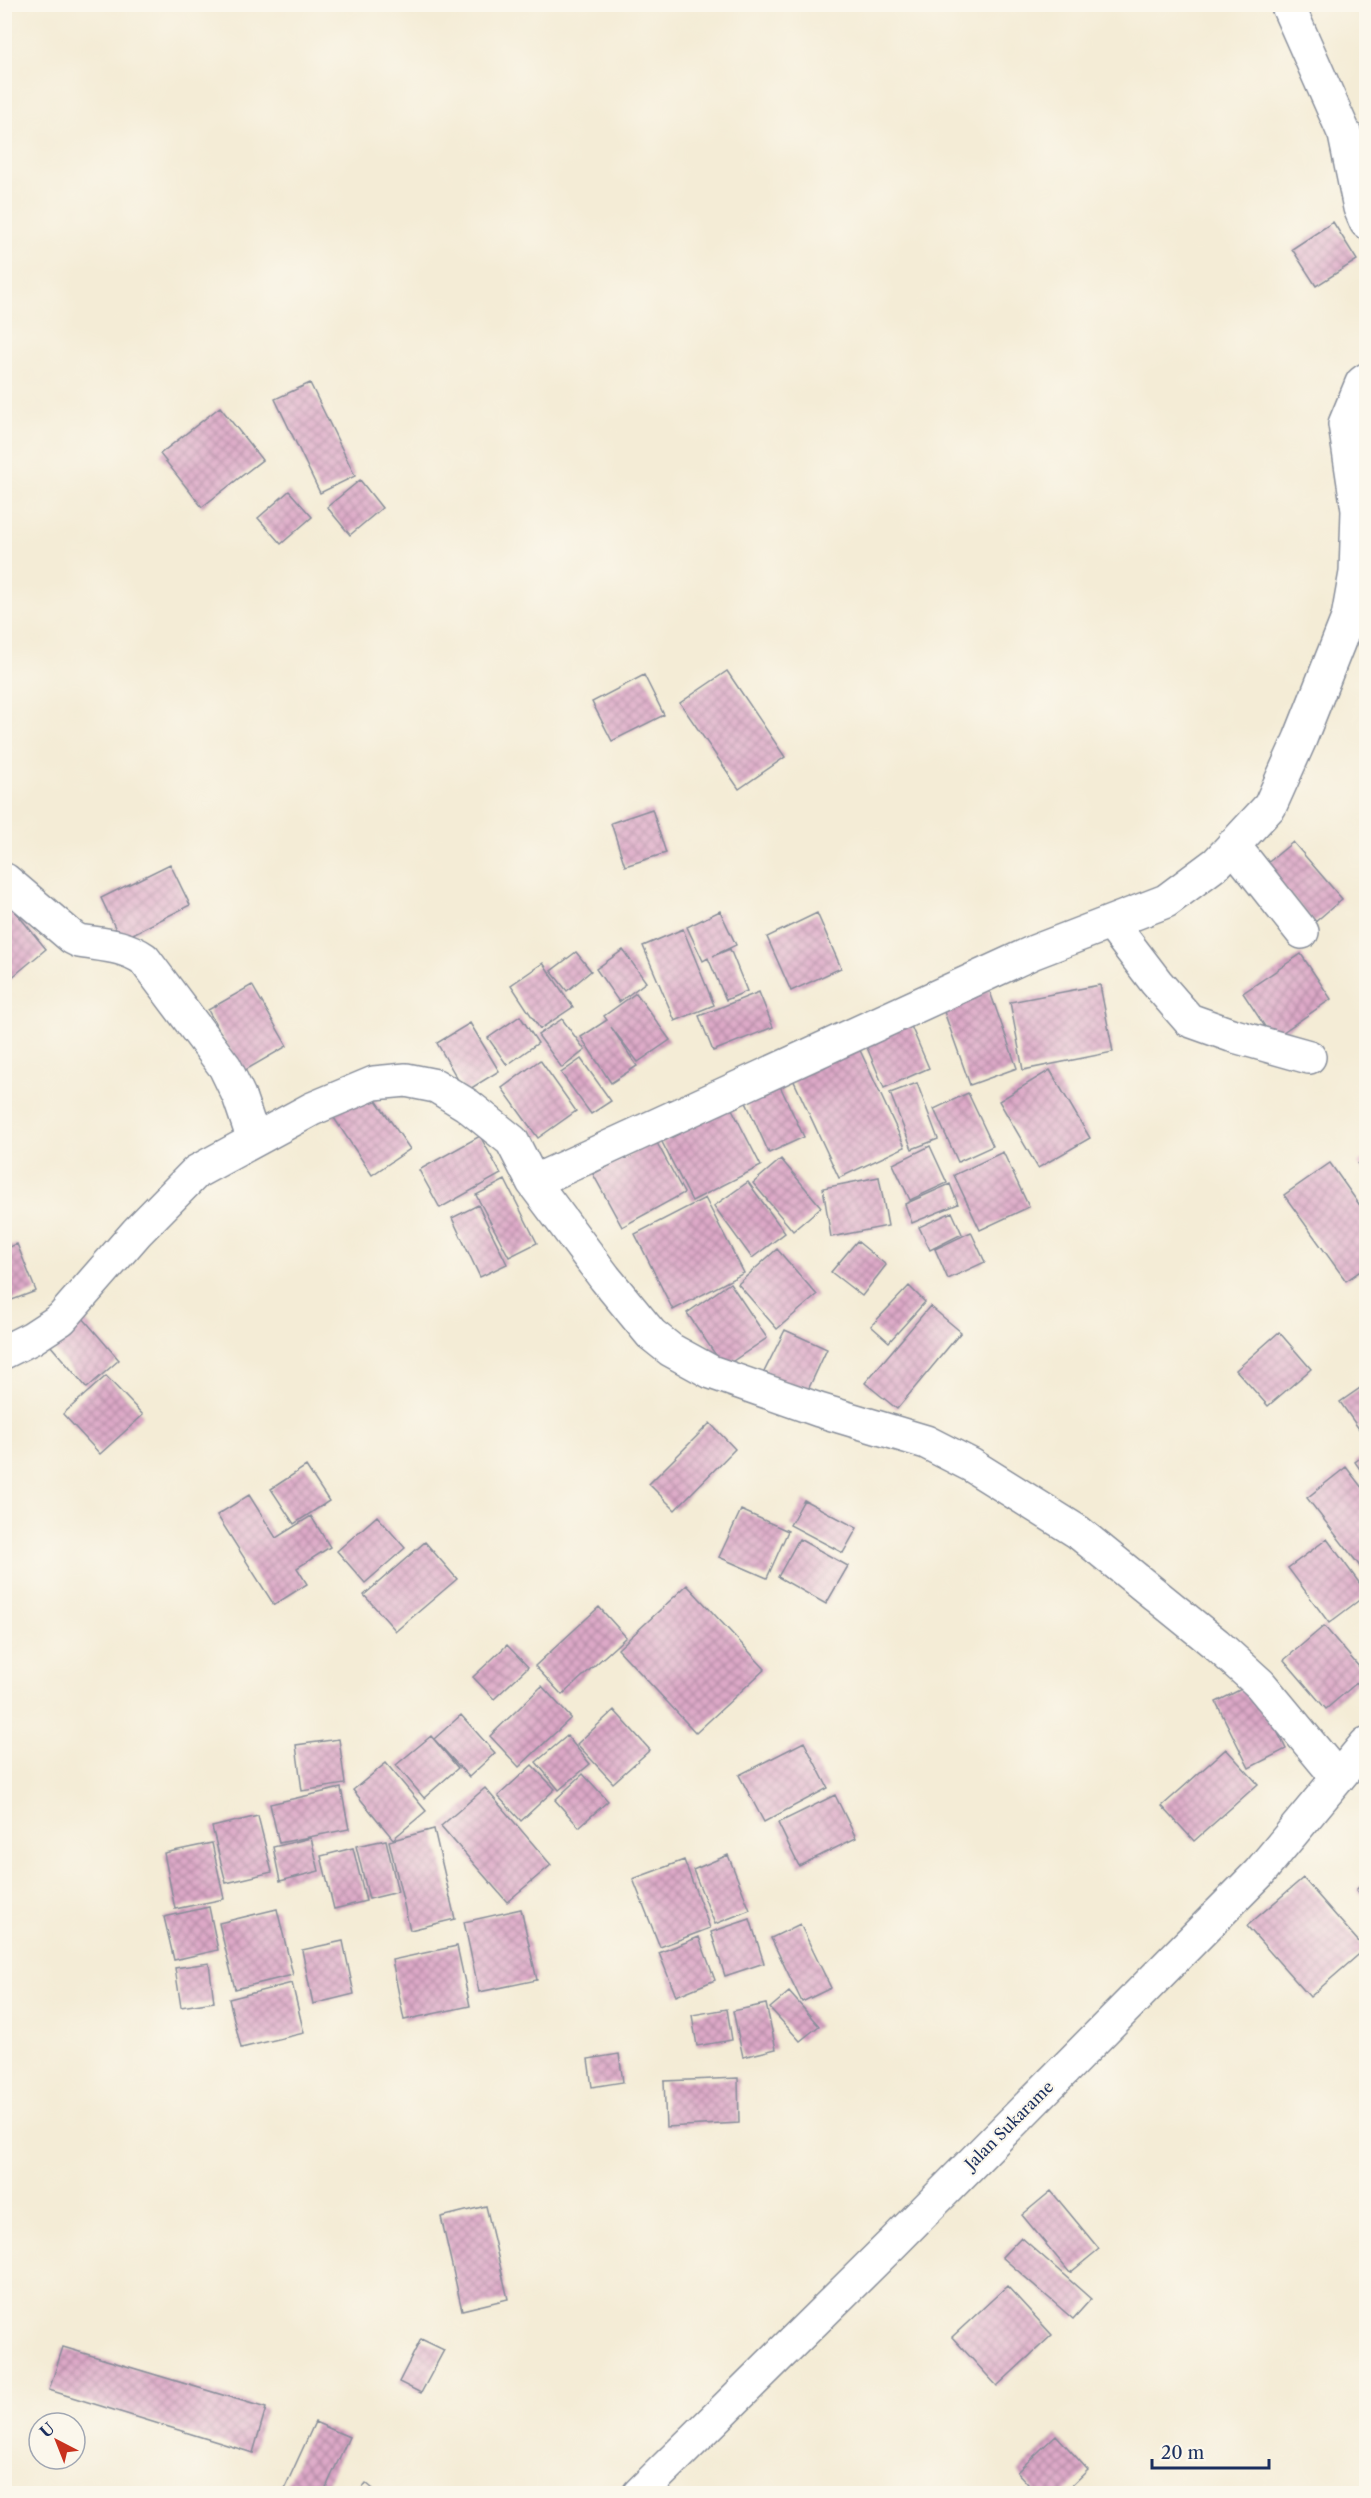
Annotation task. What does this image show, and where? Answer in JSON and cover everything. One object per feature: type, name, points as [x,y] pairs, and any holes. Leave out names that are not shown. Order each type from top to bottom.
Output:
[{"type":"street","points":[[1287,4],[1345,135],[1360,208],[1366,222]]},
{"type":"street","points":[[533,1182],[1034,952],[1166,902],[1217,863],[1270,806],[1300,739],[1348,618],[1356,573],[1358,510],[1345,424],[1362,383],[1366,380]]},
{"type":"street","points":[[1233,845],[1302,932]]},
{"type":"street","points":[[5,880],[73,938],[79,941],[121,947],[144,959],[225,1066],[239,1096],[254,1140]]},
{"type":"street","points":[[1111,923],[1156,982],[1194,1023],[1309,1057]]},
{"type":"street","points":[[4,1352],[32,1338],[61,1319],[137,1232],[196,1172],[312,1109],[374,1083],[406,1080],[436,1086],[467,1105],[512,1140],[533,1182],[637,1318],[671,1350],[711,1372],[819,1410],[926,1442],[971,1465],[1078,1532],[1208,1637],[1260,1684],[1338,1778]]},
{"type":"street","name":"Jalan Sukarame","points":[[639,2493],[891,2245],[1259,1873],[1366,1744]]},
{"type":"building","points":[[1333,222],[1357,260],[1316,286],[1292,249]]},
{"type":"building","points":[[310,383],[355,476],[320,493],[275,399]]},
{"type":"building","points":[[220,407],[262,460],[202,507],[160,454]]},
{"type":"building","points":[[360,480],[382,508],[350,535],[327,507]]},
{"type":"building","points":[[289,491],[312,517],[281,544],[258,518]]},
{"type":"building","points":[[727,671],[785,757],[739,789],[680,703]]},
{"type":"building","points":[[644,675],[664,715],[612,741],[592,702]]},
{"type":"building","points":[[652,809],[666,853],[625,866],[611,823]]},
{"type":"building","points":[[1293,842],[1342,899],[1314,923],[1265,865]]},
{"type":"building","points":[[170,864],[190,905],[121,940],[101,898]]},
{"type":"building","points":[[4,898],[46,949],[4,984]]},
{"type":"building","points":[[720,911],[736,945],[713,956],[730,949],[747,991],[726,1000],[708,958],[703,961],[687,927]]},
{"type":"building","points":[[817,913],[841,968],[791,991],[767,937]]},
{"type":"building","points":[[683,929],[714,1005],[675,1021],[643,946]]},
{"type":"building","points":[[623,950],[646,982],[619,1002],[596,969]]},
{"type":"building","points":[[576,952],[591,971],[567,991],[551,971]]},
{"type":"building","points":[[1301,954],[1331,999],[1273,1039],[1243,993]]},
{"type":"building","points":[[543,963],[573,1007],[540,1029],[511,985]]},
{"type":"building","points":[[252,985],[287,1046],[242,1072],[208,1010]]},
{"type":"building","points":[[1100,985],[1113,1052],[1023,1070],[1010,1002]]},
{"type":"building","points":[[989,989],[1017,1068],[970,1085],[942,1006]]},
{"type":"building","points":[[759,992],[773,1027],[713,1051],[699,1016]]},
{"type":"building","points":[[636,993],[670,1040],[638,1062],[611,1027],[637,1066],[611,1083],[581,1037],[607,1020],[604,1016]]},
{"type":"building","points":[[520,1016],[538,1043],[507,1065],[488,1038]]},
{"type":"building","points":[[562,1019],[585,1050],[562,1068],[538,1035]]},
{"type":"building","points":[[908,1019],[929,1068],[884,1088],[863,1038]]},
{"type":"building","points":[[470,1023],[499,1071],[465,1092],[437,1043]]},
{"type":"building","points":[[858,1046],[905,1147],[839,1178],[792,1077]]},
{"type":"building","points":[[581,1059],[611,1101],[591,1114],[561,1073]]},
{"type":"building","points":[[540,1060],[576,1111],[538,1138],[502,1088]]},
{"type":"building","points":[[1050,1070],[1090,1138],[1038,1168],[999,1101]]},
{"type":"building","points":[[917,1083],[938,1139],[912,1149],[890,1093]]},
{"type":"building","points":[[779,1084],[804,1137],[769,1153],[745,1100]]},
{"type":"building","points":[[369,1090],[410,1149],[372,1175],[332,1115]]},
{"type":"building","points":[[968,1093],[993,1146],[958,1162],[934,1109]]},
{"type":"building","points":[[731,1107],[761,1166],[692,1201],[662,1142]]},
{"type":"building","points":[[480,1136],[501,1174],[440,1208],[419,1170]]},
{"type":"building","points":[[656,1141],[684,1193],[622,1227],[593,1174]]},
{"type":"building","points":[[930,1146],[947,1183],[910,1200],[893,1164]]},
{"type":"building","points":[[1003,1152],[1029,1207],[980,1230],[954,1175]]},
{"type":"building","points":[[1366,1156],[1366,1174],[1358,1164]]},
{"type":"building","points":[[781,1159],[821,1207],[793,1231],[753,1183]]},
{"type":"building","points":[[1330,1163],[1366,1214],[1366,1267],[1346,1281],[1284,1195]]},
{"type":"building","points":[[879,1177],[888,1226],[831,1237],[823,1188]]},
{"type":"building","points":[[505,1180],[537,1243],[509,1257],[476,1195]]},
{"type":"building","points":[[748,1182],[785,1233],[752,1258],[714,1206]]},
{"type":"building","points":[[950,1184],[958,1204],[912,1223],[905,1204]]},
{"type":"building","points":[[705,1198],[744,1273],[673,1310],[635,1234]]},
{"type":"building","points":[[478,1205],[507,1264],[480,1277],[452,1218]]},
{"type":"building","points":[[952,1212],[962,1234],[930,1250],[919,1227]]},
{"type":"building","points":[[971,1232],[985,1262],[948,1279],[935,1249]]},
{"type":"building","points":[[857,1241],[886,1265],[862,1296],[831,1272]]},
{"type":"building","points":[[17,1244],[36,1291],[4,1303],[4,1249]]},
{"type":"building","points":[[777,1249],[817,1295],[777,1329],[738,1284]]},
{"type":"building","points":[[730,1283],[767,1338],[724,1367],[687,1313]]},
{"type":"building","points":[[909,1286],[925,1302],[889,1342],[871,1326]]},
{"type":"building","points":[[930,1306],[961,1332],[897,1409],[865,1383]]},
{"type":"building","points":[[76,1310],[119,1360],[87,1388],[44,1338]]},
{"type":"building","points":[[785,1330],[827,1349],[807,1392],[764,1372]]},
{"type":"building","points":[[1279,1332],[1311,1369],[1268,1406],[1236,1370]]},
{"type":"building","points":[[106,1376],[143,1415],[100,1454],[63,1414]]},
{"type":"building","points":[[1366,1384],[1366,1434],[1364,1436],[1340,1402]]},
{"type":"building","points":[[710,1423],[735,1449],[675,1510],[649,1484]]},
{"type":"building","points":[[1366,1453],[1366,1478],[1355,1462]]},
{"type":"building","points":[[306,1466],[329,1501],[294,1524],[271,1489]]},
{"type":"building","points":[[1346,1467],[1366,1493],[1366,1574],[1307,1498]]},
{"type":"building","points":[[249,1495],[276,1538],[311,1516],[330,1547],[297,1568],[307,1584],[274,1605],[217,1515]]},
{"type":"building","points":[[804,1500],[857,1528],[843,1553],[790,1525]]},
{"type":"building","points":[[741,1510],[788,1531],[767,1578],[719,1557]]},
{"type":"building","points":[[377,1516],[405,1548],[365,1583],[337,1551]]},
{"type":"building","points":[[799,1539],[848,1566],[826,1604],[778,1577]]},
{"type":"building","points":[[1327,1539],[1366,1592],[1366,1595],[1329,1623],[1288,1568]]},
{"type":"building","points":[[425,1542],[457,1579],[396,1631],[364,1595]]},
{"type":"building","points":[[687,1585],[765,1669],[696,1733],[618,1649]]},
{"type":"building","points":[[599,1607],[626,1637],[562,1695],[535,1666]]},
{"type":"building","points":[[1324,1626],[1366,1675],[1326,1709],[1284,1660]]},
{"type":"building","points":[[507,1645],[528,1667],[494,1699],[473,1677]]},
{"type":"building","points":[[1253,1683],[1286,1749],[1249,1768],[1216,1702]]},
{"type":"building","points":[[542,1686],[571,1718],[519,1767],[490,1736]]},
{"type":"building","points":[[614,1710],[650,1750],[613,1783],[577,1744]]},
{"type":"building","points":[[461,1715],[495,1753],[469,1777],[434,1739]]},
{"type":"building","points":[[431,1736],[458,1768],[424,1798],[396,1765]]},
{"type":"building","points":[[567,1736],[590,1764],[559,1790],[536,1762]]},
{"type":"building","points":[[339,1739],[345,1784],[302,1791],[296,1745]]},
{"type":"building","points":[[804,1742],[828,1788],[764,1822],[739,1775]]},
{"type":"building","points":[[1226,1749],[1258,1784],[1194,1841],[1162,1806]]},
{"type":"building","points":[[386,1763],[426,1811],[393,1839],[353,1790]]},
{"type":"building","points":[[532,1765],[555,1789],[521,1821],[498,1796]]},
{"type":"building","points":[[583,1774],[608,1801],[579,1827],[555,1800]]},
{"type":"building","points":[[341,1788],[349,1829],[279,1843],[270,1804]]},
{"type":"building","points":[[485,1788],[551,1865],[507,1902],[441,1826]]},
{"type":"building","points":[[835,1795],[856,1838],[799,1866],[778,1823]]},
{"type":"building","points":[[258,1816],[272,1872],[226,1883],[212,1827]]},
{"type":"building","points":[[434,1829],[455,1919],[410,1930],[389,1841]]},
{"type":"building","points":[[311,1838],[319,1871],[280,1881],[273,1847]]},
{"type":"building","points":[[386,1840],[398,1892],[369,1899],[356,1846]]},
{"type":"building","points":[[212,1843],[224,1899],[175,1909],[164,1853]]},
{"type":"building","points":[[353,1848],[366,1901],[334,1909],[321,1856]]},
{"type":"building","points":[[728,1855],[750,1910],[715,1924],[693,1870]]},
{"type":"building","points":[[684,1860],[710,1928],[660,1947],[633,1879]]},
{"type":"building","points":[[1303,1878],[1365,1949],[1310,1997],[1247,1926]]},
{"type":"building","points":[[1366,1880],[1366,1902],[1356,1890]]},
{"type":"building","points":[[209,1907],[218,1950],[174,1960],[164,1917]]},
{"type":"building","points":[[277,1909],[293,1975],[235,1989],[219,1923]]},
{"type":"building","points":[[521,1909],[537,1980],[479,1992],[464,1922]]},
{"type":"building","points":[[750,1919],[764,1963],[725,1976],[711,1932]]},
{"type":"building","points":[[800,1924],[831,1988],[802,2002],[771,1938]]},
{"type":"building","points":[[699,1937],[715,1980],[676,1996],[659,1953]]},
{"type":"building","points":[[343,1941],[354,1994],[313,2004],[302,1950]]},
{"type":"building","points":[[457,1946],[470,2006],[404,2020],[392,1960]]},
{"type":"building","points":[[209,1963],[214,2002],[181,2007],[175,1968]]},
{"type":"building","points":[[292,1983],[304,2033],[241,2048],[229,1999]]},
{"type":"building","points":[[789,1992],[819,2026],[800,2041],[770,2008]]},
{"type":"building","points":[[766,2004],[776,2049],[743,2057],[733,2011]]},
{"type":"building","points":[[727,2009],[732,2040],[697,2046],[692,2015]]},
{"type":"building","points":[[619,2054],[623,2082],[592,2087],[588,2059]]},
{"type":"building","points":[[738,2078],[739,2123],[666,2127],[664,2081]]},
{"type":"building","points":[[1051,2191],[1099,2249],[1070,2273],[1022,2215]]},
{"type":"building","points":[[486,2206],[508,2299],[462,2310],[441,2217]]},
{"type":"building","points":[[1021,2237],[1091,2299],[1073,2319],[1002,2257]]},
{"type":"building","points":[[1007,2286],[1052,2335],[997,2386],[952,2337]]},
{"type":"building","points":[[421,2339],[444,2350],[421,2393],[399,2382]]},
{"type":"building","points":[[63,2347],[266,2408],[253,2453],[49,2390]]},
{"type":"building","points":[[315,2422],[349,2437],[323,2494],[282,2494]]},
{"type":"building","points":[[1056,2435],[1088,2470],[1063,2494],[1037,2494],[1017,2472]]},
{"type":"building","points":[[366,2483],[379,2494],[357,2494]]}]
